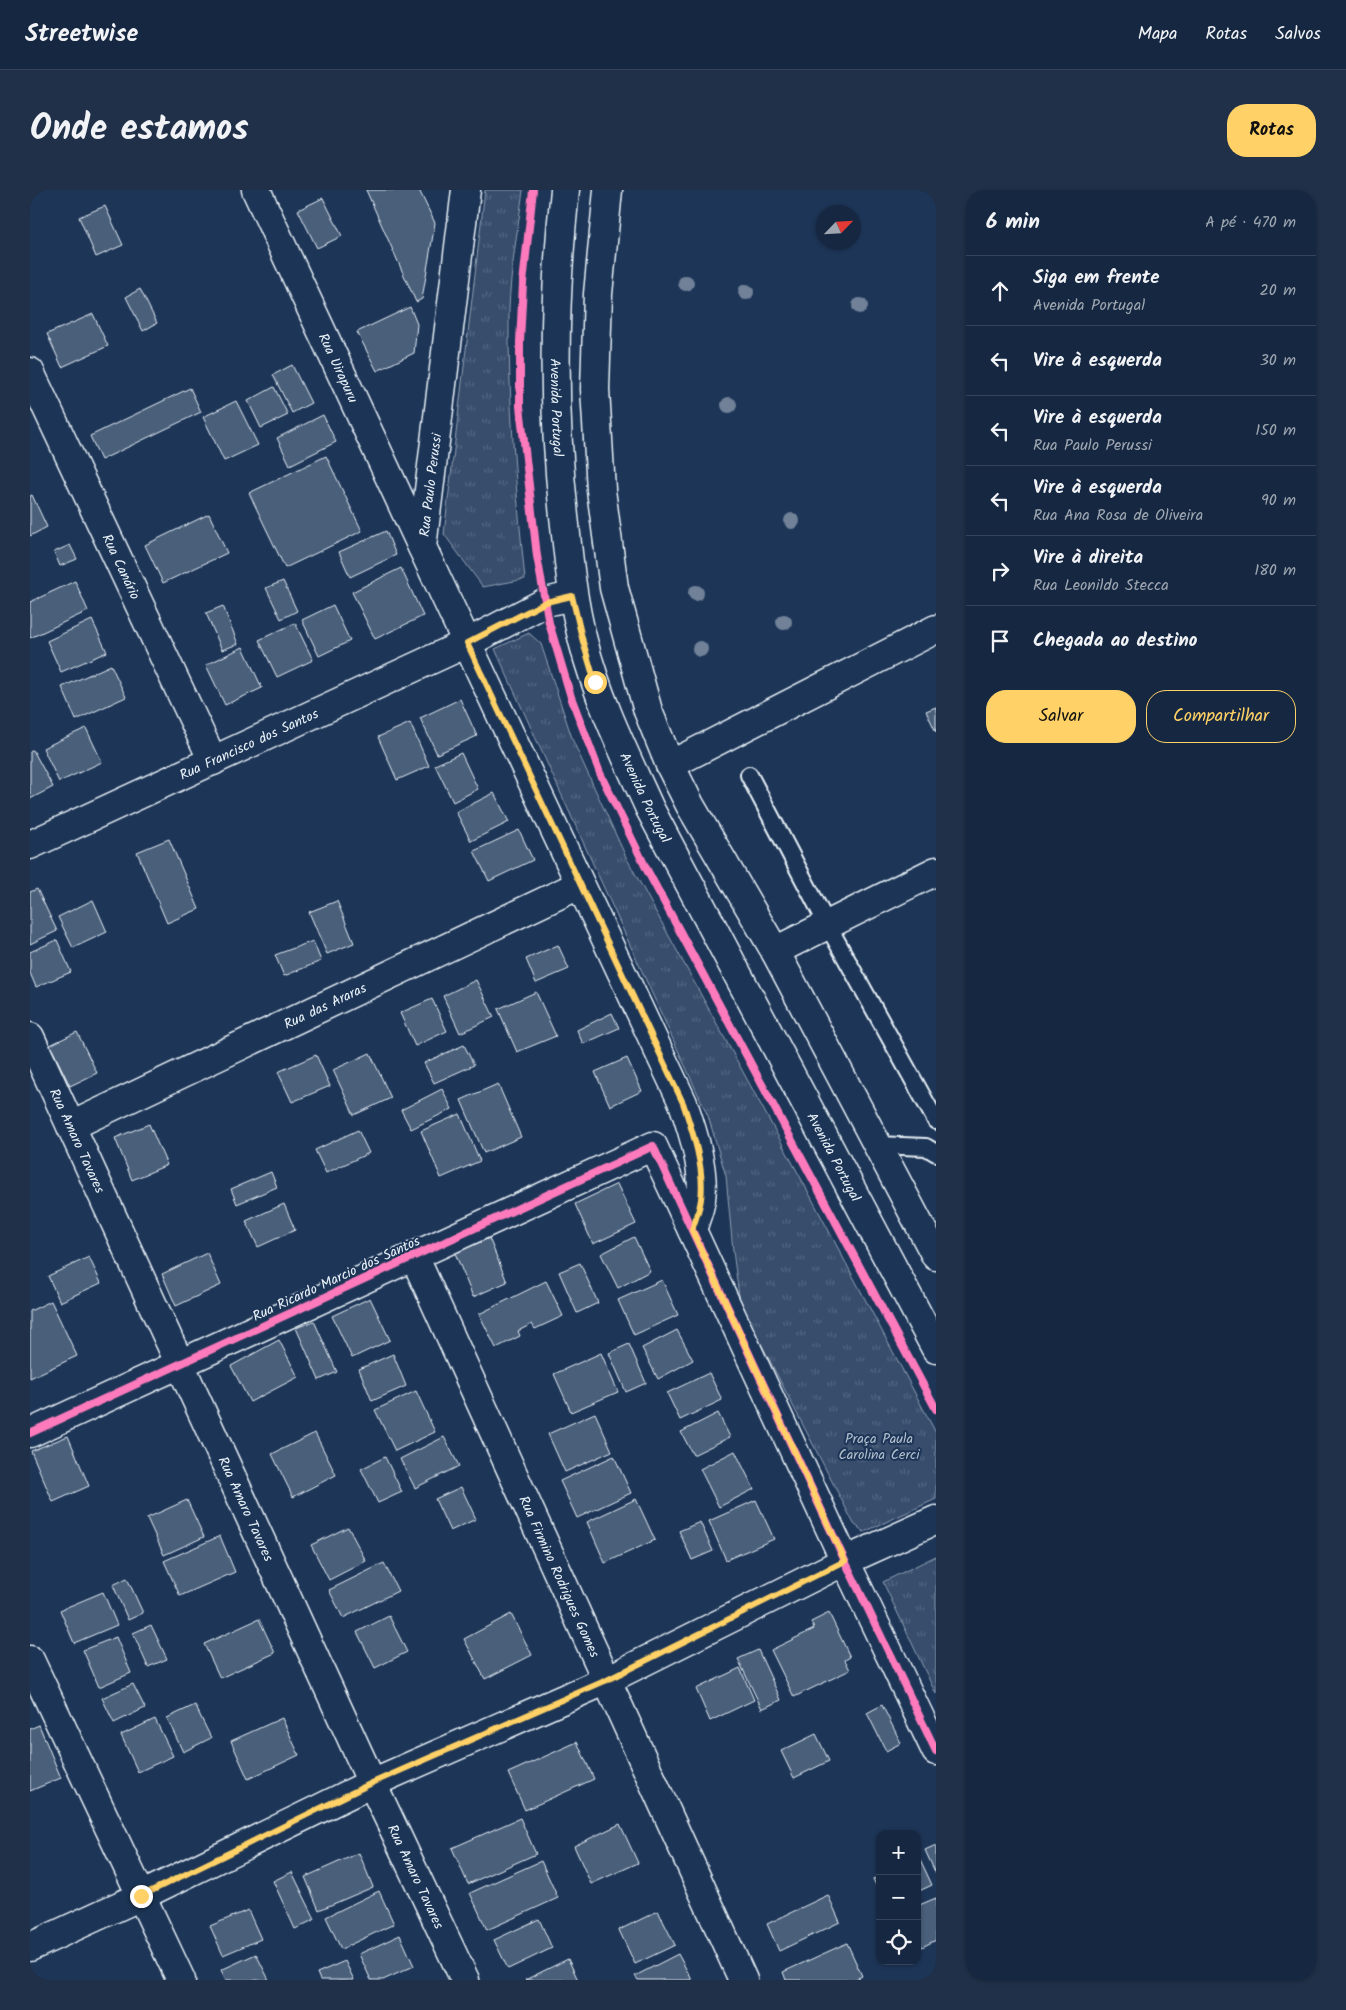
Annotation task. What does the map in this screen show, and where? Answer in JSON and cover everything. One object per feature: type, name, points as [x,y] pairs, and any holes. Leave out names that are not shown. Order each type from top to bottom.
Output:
[{"type":"street","name":"Rua Uirapuru","points":[[256,190],[422,547]]},
{"type":"street","name":"Rua Paulo Perussi","points":[[466,190],[422,547],[579,885],[683,1103],[700,1166],[701,1199],[692,1230]]},
{"type":"street","name":"Avenida Portugal","points":[[565,190],[556,316],[555,421],[572,596],[595,682],[615,734],[650,809],[936,1349]]},
{"type":"street","points":[[608,190],[598,294],[595,389],[601,490],[614,588],[648,711],[670,765],[690,805],[775,951],[936,1256]]},
{"type":"street","name":"Rua Canário","points":[[30,372],[213,761]]},
{"type":"street","name":"Rua Francisco dos Santos","points":[[30,845],[467,643],[546,602],[572,596]]},
{"type":"street","points":[[670,765],[936,629]]},
{"type":"street","points":[[775,951],[936,871]]},
{"type":"street","name":"Rua das Araras","points":[[71,1126],[579,885]]},
{"type":"street","name":"Rua Amaro Tavares","points":[[30,1037],[372,1783],[465,1980]]},
{"type":"street","name":"Rua Ricardo Marcio dos Santos","points":[[30,1433],[653,1146],[692,1230]]},
{"type":"street","points":[[692,1230],[845,1561],[936,1752]]},
{"type":"street","name":"Rua Firmino Rodrigues Gomes","points":[[414,1256],[743,1980]]},
{"type":"street","points":[[30,1947],[141,1896],[372,1783],[607,1680],[845,1561],[936,1520]]},
{"type":"street","points":[[30,1660],[181,1980]]},
{"type":"lane","points":[[749,775],[827,924],[936,1121]]},
{"type":"lane","points":[[877,1145],[926,1147],[936,1152]]},
{"type":"green space","points":[[485,190],[523,190],[511,281],[509,344],[513,445],[525,579],[483,587],[444,534]]},
{"type":"green space","name":"Praça Paula Carolina Cerci","points":[[529,633],[541,644],[573,741],[626,857],[804,1184],[936,1433],[936,1499],[864,1532],[854,1524],[740,1303],[726,1176],[708,1116],[495,649]]},
{"type":"green space","points":[[936,1556],[936,1694],[883,1582]]},
{"type":"building","points":[[366,190],[419,190],[435,223],[422,299],[416,302]]},
{"type":"building","points":[[323,198],[342,236],[317,248],[298,210]]},
{"type":"building","points":[[105,206],[123,245],[96,257],[79,217]]},
{"type":"building","points":[[140,289],[157,323],[143,331],[126,297]]},
{"type":"building","points":[[410,307],[417,324],[414,353],[377,371],[357,332]]},
{"type":"building","points":[[93,314],[108,346],[62,367],[47,334]]},
{"type":"building","points":[[292,365],[311,403],[292,413],[273,375]]},
{"type":"building","points":[[274,387],[288,415],[261,428],[248,401]]},
{"type":"building","points":[[190,388],[201,412],[101,460],[90,436]]},
{"type":"building","points":[[236,401],[258,445],[224,461],[203,417]]},
{"type":"building","points":[[323,415],[336,442],[290,465],[277,438]]},
{"type":"building","points":[[326,456],[362,531],[285,568],[249,493]]},
{"type":"building","points":[[32,495],[47,527],[30,536],[30,496]]},
{"type":"building","points":[[209,514],[227,553],[163,583],[145,545]]},
{"type":"building","points":[[386,531],[396,555],[350,577],[339,552]]},
{"type":"building","points":[[70,545],[77,559],[60,566],[54,552]]},
{"type":"building","points":[[401,568],[423,616],[375,639],[352,592]]},
{"type":"building","points":[[75,581],[88,611],[30,638],[30,602]]},
{"type":"building","points":[[283,581],[297,611],[281,619],[266,588]]},
{"type":"building","points":[[333,605],[350,641],[319,656],[302,620]]},
{"type":"building","points":[[223,606],[238,644],[222,650],[206,613]]},
{"type":"building","points":[[92,620],[107,652],[61,672],[47,641]]},
{"type":"building","points":[[295,623],[313,660],[277,677],[259,640]]},
{"type":"building","points":[[243,647],[262,688],[225,705],[206,665]]},
{"type":"building","points":[[111,665],[126,697],[76,720],[62,687]]},
{"type":"building","points":[[460,699],[477,736],[437,754],[420,718]]},
{"type":"building","points":[[936,707],[936,732],[926,711]]},
{"type":"building","points":[[410,723],[429,766],[397,780],[378,737]]},
{"type":"building","points":[[86,728],[102,762],[59,782],[43,748]]},
{"type":"building","points":[[33,750],[53,787],[30,799],[30,752]]},
{"type":"building","points":[[461,753],[478,789],[453,802],[435,765]]},
{"type":"building","points":[[494,793],[509,822],[471,841],[456,812]]},
{"type":"building","points":[[519,830],[533,860],[489,881],[474,851]]},
{"type":"building","points":[[169,839],[199,909],[167,923],[137,852]]},
{"type":"building","points":[[37,889],[57,931],[30,944],[30,892]]},
{"type":"building","points":[[93,900],[107,932],[73,948],[58,917]]},
{"type":"building","points":[[337,901],[354,943],[327,954],[309,912]]},
{"type":"building","points":[[57,940],[71,972],[36,987],[30,973],[30,952]]},
{"type":"building","points":[[313,941],[321,961],[284,976],[275,955]]},
{"type":"building","points":[[558,945],[569,969],[536,983],[526,959]]},
{"type":"building","points":[[476,980],[494,1017],[460,1033],[443,996]]},
{"type":"building","points":[[536,992],[556,1036],[517,1052],[498,1009]]},
{"type":"building","points":[[432,999],[447,1031],[415,1046],[400,1013]]},
{"type":"building","points":[[612,1013],[619,1028],[583,1044],[577,1030]]},
{"type":"building","points":[[77,1032],[97,1073],[70,1086],[50,1045]]},
{"type":"building","points":[[464,1045],[474,1065],[434,1083],[424,1063]]},
{"type":"building","points":[[370,1053],[391,1098],[354,1115],[333,1070]]},
{"type":"building","points":[[316,1055],[330,1086],[292,1102],[278,1072]]},
{"type":"building","points":[[627,1058],[642,1091],[610,1106],[595,1072]]},
{"type":"building","points":[[498,1084],[521,1137],[484,1153],[461,1100]]},
{"type":"building","points":[[442,1089],[452,1109],[411,1129],[401,1110]]},
{"type":"building","points":[[460,1114],[480,1161],[441,1178],[421,1131]]},
{"type":"building","points":[[149,1124],[167,1165],[132,1180],[115,1138]]},
{"type":"building","points":[[358,1130],[369,1153],[326,1173],[315,1150]]},
{"type":"building","points":[[271,1172],[277,1187],[237,1204],[231,1189]]},
{"type":"building","points":[[617,1184],[636,1224],[593,1244],[575,1204]]},
{"type":"building","points":[[284,1204],[295,1230],[258,1247],[246,1221]]},
{"type":"building","points":[[634,1237],[650,1271],[618,1288],[601,1254]]},
{"type":"building","points":[[489,1238],[507,1282],[473,1297],[455,1253]]},
{"type":"building","points":[[207,1253],[221,1285],[176,1306],[162,1274]]},
{"type":"building","points":[[89,1257],[101,1283],[60,1302],[48,1276]]},
{"type":"building","points":[[580,1263],[598,1303],[577,1313],[559,1272]]},
{"type":"building","points":[[662,1280],[678,1315],[634,1335],[618,1300]]},
{"type":"building","points":[[546,1281],[563,1316],[535,1329],[532,1324],[518,1331],[520,1336],[496,1348],[479,1314]]},
{"type":"building","points":[[370,1298],[390,1340],[352,1358],[332,1316]]},
{"type":"building","points":[[51,1301],[77,1356],[30,1378],[30,1311]]},
{"type":"building","points":[[314,1321],[337,1372],[319,1380],[296,1328]]},
{"type":"building","points":[[677,1330],[693,1360],[658,1379],[642,1348]]},
{"type":"building","points":[[279,1340],[298,1377],[250,1402],[231,1366]]},
{"type":"building","points":[[629,1344],[646,1383],[626,1392],[609,1353]]},
{"type":"building","points":[[601,1353],[618,1392],[571,1412],[554,1374]]},
{"type":"building","points":[[393,1354],[406,1386],[372,1401],[359,1369]]},
{"type":"building","points":[[709,1373],[722,1400],[680,1420],[667,1393]]},
{"type":"building","points":[[416,1391],[435,1432],[395,1451],[375,1410]]},
{"type":"building","points":[[595,1413],[612,1451],[565,1472],[548,1434]]},
{"type":"building","points":[[718,1413],[730,1437],[693,1455],[681,1432]]},
{"type":"building","points":[[315,1433],[336,1475],[293,1497],[272,1454]]},
{"type":"building","points":[[68,1436],[89,1486],[53,1502],[31,1451]]},
{"type":"building","points":[[444,1437],[459,1466],[415,1488],[400,1459]]},
{"type":"building","points":[[735,1451],[754,1489],[719,1507],[700,1469]]},
{"type":"building","points":[[614,1456],[631,1493],[577,1518],[560,1481]]},
{"type":"building","points":[[385,1457],[402,1492],[378,1503],[361,1469]]},
{"type":"building","points":[[461,1487],[476,1519],[450,1531],[435,1499]]},
{"type":"building","points":[[636,1499],[655,1540],[605,1563],[587,1522]]},
{"type":"building","points":[[187,1500],[204,1537],[164,1555],[147,1518]]},
{"type":"building","points":[[756,1500],[774,1539],[726,1560],[709,1521]]},
{"type":"building","points":[[700,1522],[713,1551],[692,1560],[679,1531]]},
{"type":"building","points":[[348,1527],[366,1561],[329,1580],[311,1545]]},
{"type":"building","points":[[220,1536],[235,1572],[180,1596],[164,1561]]},
{"type":"building","points":[[384,1563],[398,1591],[343,1618],[329,1590]]},
{"type":"building","points":[[127,1578],[143,1613],[128,1620],[113,1585]]},
{"type":"building","points":[[103,1592],[117,1625],[74,1643],[60,1610]]},
{"type":"building","points":[[829,1613],[850,1657],[845,1660],[850,1670],[794,1697],[771,1650],[814,1629],[811,1622]]},
{"type":"building","points":[[511,1614],[532,1655],[485,1679],[464,1639]]},
{"type":"building","points":[[389,1616],[407,1652],[375,1668],[357,1632]]},
{"type":"building","points":[[259,1619],[275,1653],[220,1678],[204,1644]]},
{"type":"building","points":[[151,1625],[167,1659],[148,1667],[133,1633]]},
{"type":"building","points":[[116,1637],[131,1673],[99,1687],[83,1650]]},
{"type":"building","points":[[758,1650],[781,1700],[762,1709],[738,1659]]},
{"type":"building","points":[[740,1668],[754,1700],[710,1721],[696,1689]]},
{"type":"building","points":[[133,1684],[145,1708],[114,1723],[102,1698]]},
{"type":"building","points":[[195,1705],[211,1738],[183,1752],[167,1718]]},
{"type":"building","points":[[882,1705],[901,1743],[886,1751],[867,1713]]},
{"type":"building","points":[[282,1718],[299,1755],[248,1779],[231,1741]]},
{"type":"building","points":[[155,1719],[173,1756],[138,1772],[121,1735]]},
{"type":"building","points":[[39,1725],[61,1778],[30,1791],[30,1729]]},
{"type":"building","points":[[816,1734],[829,1761],[794,1778],[781,1751]]},
{"type":"building","points":[[577,1742],[594,1779],[525,1810],[508,1773]]},
{"type":"building","points":[[520,1818],[536,1854],[468,1884],[452,1848]]},
{"type":"building","points":[[620,1824],[638,1863],[591,1884],[574,1846]]},
{"type":"building","points":[[936,1845],[936,1874],[925,1850]]},
{"type":"building","points":[[359,1853],[373,1887],[319,1910],[305,1877]]},
{"type":"building","points":[[541,1861],[558,1898],[487,1930],[470,1893]]},
{"type":"building","points":[[921,1861],[932,1885],[921,1890]]},
{"type":"building","points":[[292,1872],[315,1919],[295,1929],[273,1881]]},
{"type":"building","points":[[379,1891],[394,1924],[341,1949],[326,1917]]},
{"type":"building","points":[[828,1895],[840,1922],[779,1951],[767,1924]]},
{"type":"building","points":[[936,1898],[936,1940],[922,1947],[921,1945],[921,1904]]},
{"type":"building","points":[[248,1910],[261,1939],[223,1955],[210,1926]]},
{"type":"building","points":[[658,1911],[675,1945],[635,1964],[619,1930]]},
{"type":"building","points":[[539,1919],[552,1948],[508,1969],[494,1940]]},
{"type":"building","points":[[400,1935],[414,1966],[383,1980],[371,1980],[359,1954]]},
{"type":"building","points":[[847,1943],[862,1976],[854,1980],[786,1980],[783,1972]]},
{"type":"building","points":[[256,1954],[269,1980],[226,1980],[221,1970]]},
{"type":"building","points":[[678,1954],[692,1980],[638,1980],[635,1976]]},
{"type":"building","points":[[568,1959],[578,1980],[525,1980]]},
{"type":"building","points":[[345,1961],[354,1980],[320,1980],[317,1973]]},
{"type":"cycle path","points":[[533,190],[523,283],[520,342],[520,406],[537,556],[549,623],[571,697],[600,773],[647,870],[936,1409]]},
{"type":"cycle path","points":[[30,1433],[653,1146],[845,1561],[936,1751]]},
{"type":"route","points":[[141,1896],[372,1783],[607,1680],[845,1561],[692,1230],[701,1199],[700,1166],[683,1103],[467,643],[546,602],[572,596],[595,682]]}]
